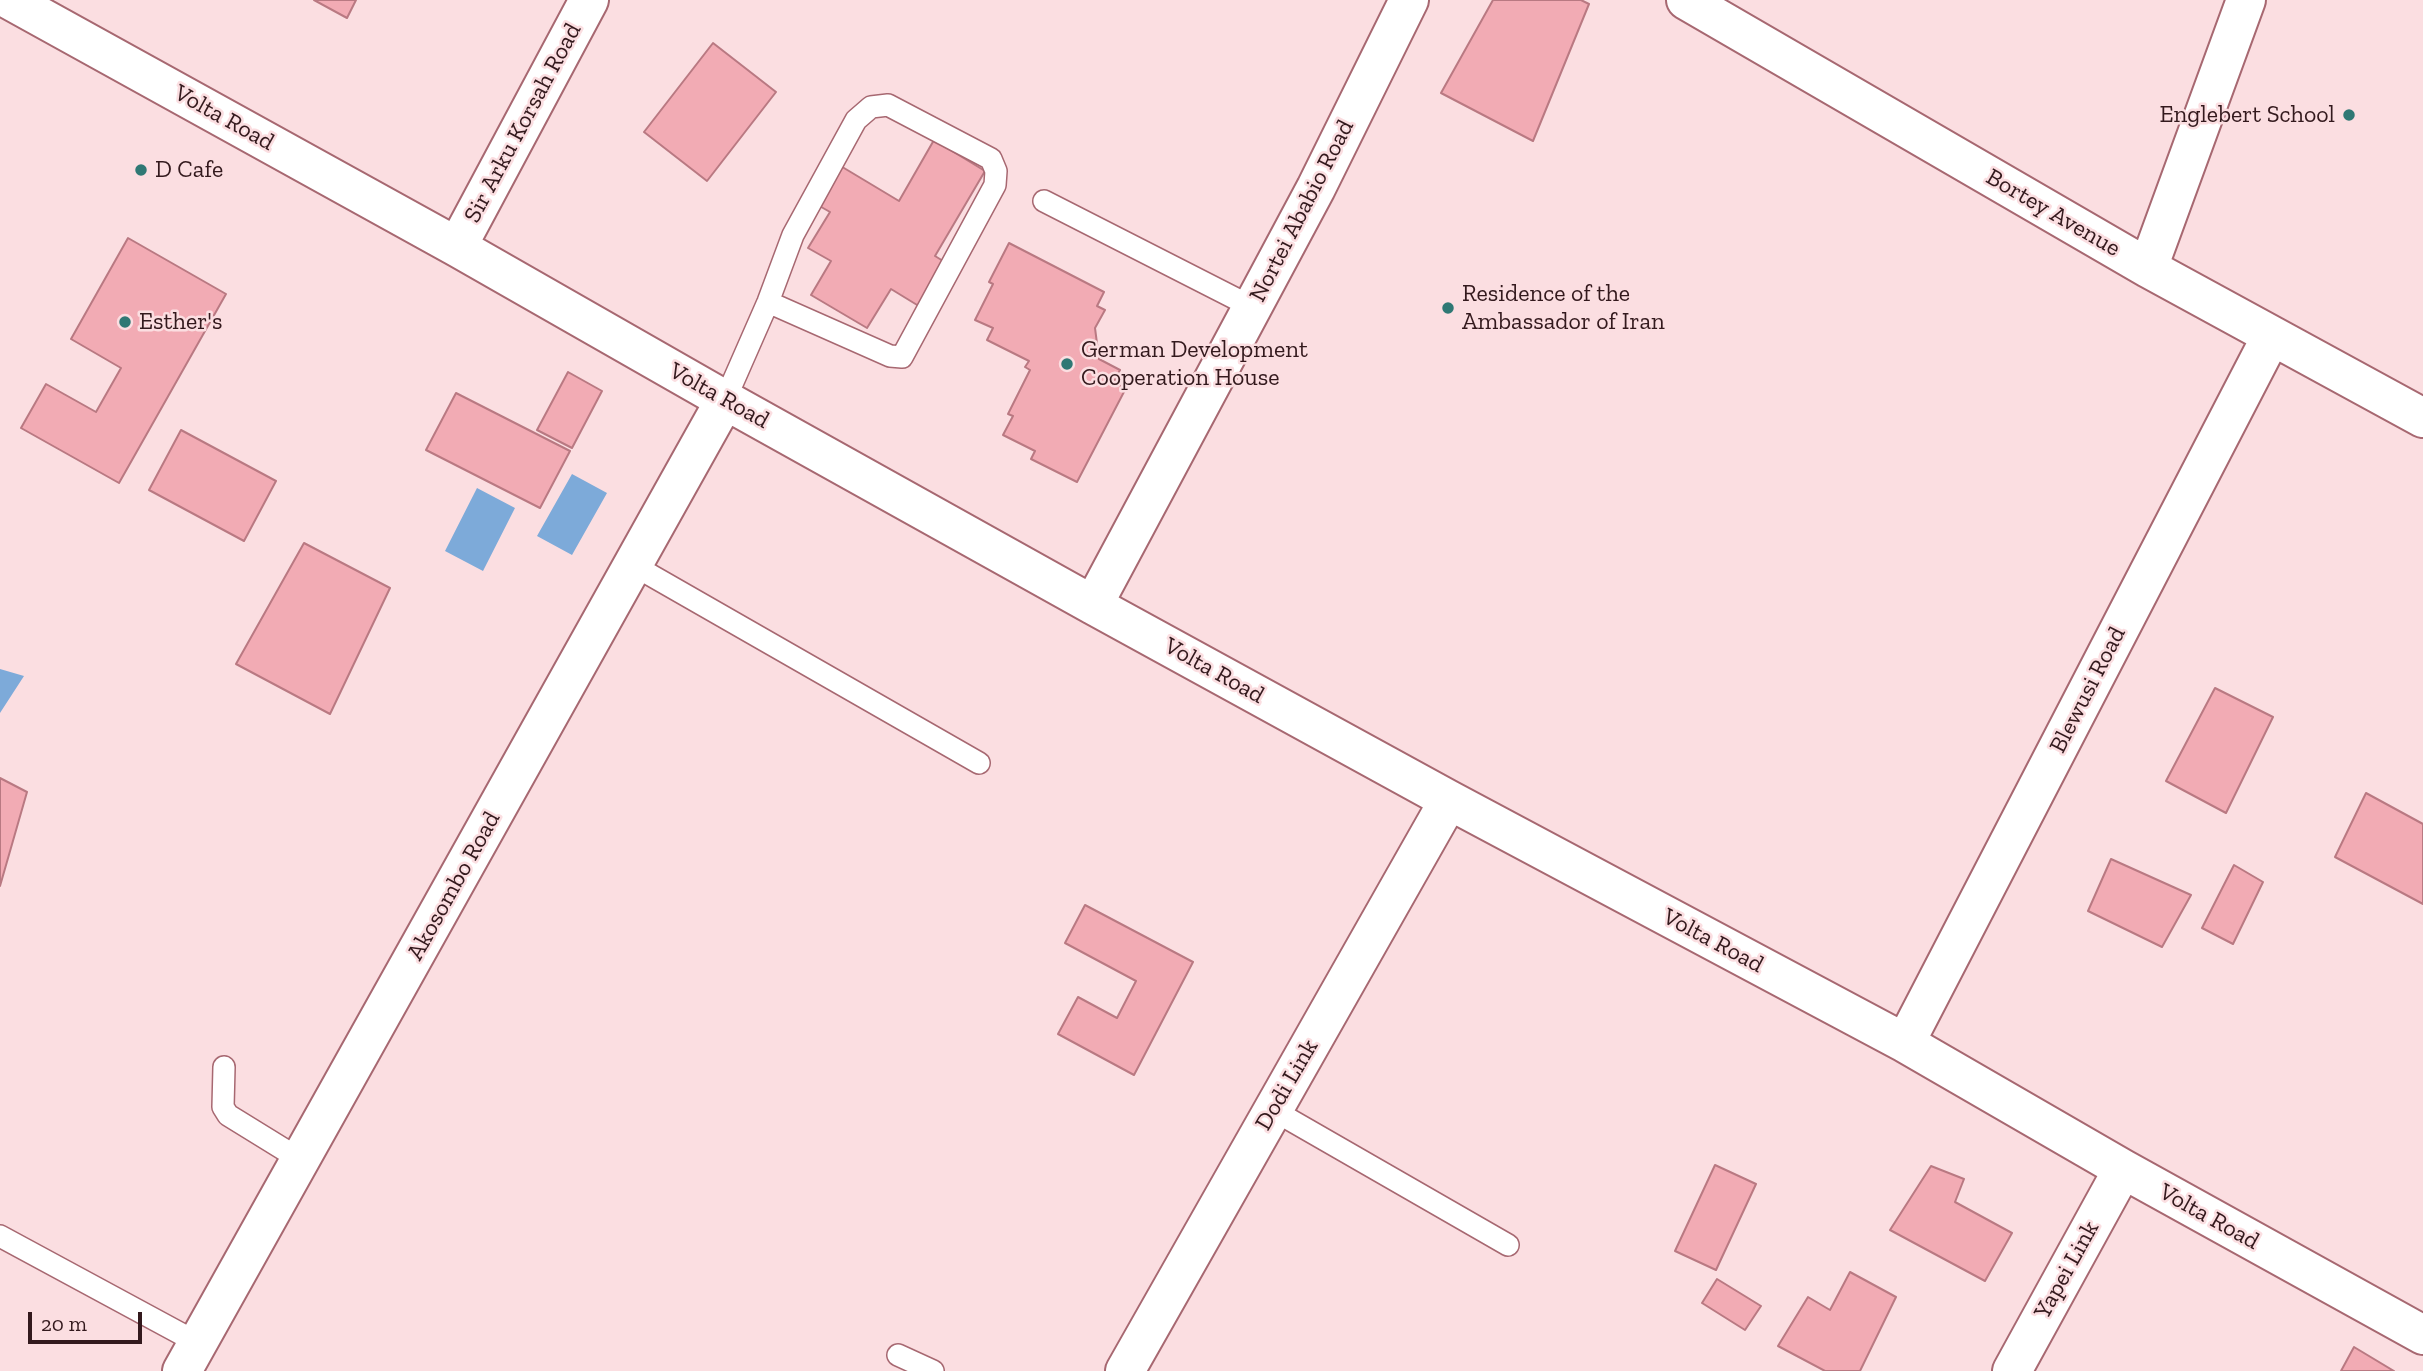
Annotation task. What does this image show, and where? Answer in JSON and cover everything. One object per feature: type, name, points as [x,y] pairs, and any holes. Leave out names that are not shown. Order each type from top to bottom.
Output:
[{"type":"street","name":"Volta Road","points":[[10,0],[457,247],[1093,605],[1449,800],[1905,1043],[2123,1169],[2423,1335]]},
{"type":"street","name":"Sir Arku Korsah Road","points":[[457,247],[589,0]]},
{"type":"street","name":"Nortei Ababio Road","points":[[1093,605],[1316,188],[1409,0]]},
{"type":"street","name":"Bortey Avenue","points":[[1686,0],[2148,268],[2423,418]]},
{"type":"street","points":[[2148,268],[2246,0]]},
{"type":"street","name":"Blewusi Road","points":[[1905,1043],[2271,337]]},
{"type":"street","name":"Akosombo Road","points":[[190,1357],[725,400]]},
{"type":"street","name":"Dodi Link","points":[[1125,1371],[1449,800]]},
{"type":"street","name":"Yapei Link","points":[[2012,1371],[2123,1169]]},
{"type":"lane","points":[[725,400],[768,302],[793,235],[856,120],[871,107],[888,105],[991,159],[996,171],[995,185],[902,357],[890,356],[768,302]]},
{"type":"lane","points":[[1044,201],[1252,307]]},
{"type":"lane","points":[[633,565],[979,763]]},
{"type":"lane","points":[[224,1067],[223,1107],[228,1115],[301,1160]]},
{"type":"lane","points":[[1273,1110],[1508,1245]]},
{"type":"lane","points":[[0,1236],[190,1357]]},
{"type":"lane","points":[[898,1355],[933,1371]]},
{"type":"water","points":[[572,474],[607,493],[572,555],[537,536]]},
{"type":"water","points":[[477,488],[515,508],[483,571],[445,551]]},
{"type":"water","points":[[0,669],[24,676],[0,713]]},
{"type":"building","points":[[314,0],[356,0],[347,18]]},
{"type":"building","points":[[1493,0],[1581,0],[1589,4],[1533,141],[1441,93]]},
{"type":"building","points":[[713,43],[776,92],[707,181],[644,132]]},
{"type":"building","points":[[934,140],[985,171],[935,256],[948,264],[922,308],[891,289],[867,328],[811,295],[831,261],[808,248],[830,212],[816,204],[839,165],[899,201]]},
{"type":"building","points":[[128,238],[226,294],[119,483],[21,428],[46,384],[96,412],[121,368],[71,339]]},
{"type":"building","name":"German Development Cooperation House","points":[[1009,243],[1104,292],[1097,306],[1105,310],[1095,328],[1099,359],[1120,370],[1114,382],[1126,388],[1077,482],[1031,459],[1035,451],[1003,435],[1013,416],[1008,414],[1030,370],[1025,367],[1029,361],[987,340],[993,328],[975,320],[993,284],[989,282]]},
{"type":"building","points":[[568,372],[602,391],[572,448],[537,430]]},
{"type":"building","points":[[456,393],[570,451],[540,508],[426,450]]},
{"type":"building","points":[[181,430],[276,481],[244,541],[149,490]]},
{"type":"building","points":[[304,543],[390,588],[330,714],[236,664]]},
{"type":"building","points":[[2215,688],[2273,717],[2226,813],[2166,781]]},
{"type":"building","points":[[0,778],[27,792],[0,886]]},
{"type":"building","points":[[2366,793],[2423,824],[2423,904],[2335,857]]},
{"type":"building","points":[[2111,859],[2191,895],[2162,947],[2088,911]]},
{"type":"building","points":[[2234,865],[2263,882],[2233,944],[2202,928]]},
{"type":"building","points":[[1085,905],[1193,962],[1134,1075],[1058,1034],[1078,997],[1117,1018],[1136,981],[1065,943]]},
{"type":"building","points":[[1715,1165],[1756,1184],[1716,1270],[1675,1251]]},
{"type":"building","points":[[1931,1166],[1964,1179],[1955,1202],[2012,1233],[1985,1281],[1890,1230]]},
{"type":"building","points":[[1850,1272],[1896,1297],[1860,1371],[1825,1371],[1778,1346],[1808,1297],[1830,1310]]},
{"type":"building","points":[[1717,1279],[1761,1306],[1745,1330],[1702,1303]]},
{"type":"building","points":[[2354,1347],[2394,1371],[2341,1371]]},
{"type":"place","name":"Englebert School","points":[[2349,115]]},
{"type":"place","name":"D Cafe","points":[[141,170]]},
{"type":"place","name":"Residence of the Ambassador of Iran","points":[[1448,308]]},
{"type":"place","name":"Esther's","points":[[125,322]]},
{"type":"place","name":"German Development Cooperation House","points":[[1067,364]]}]
